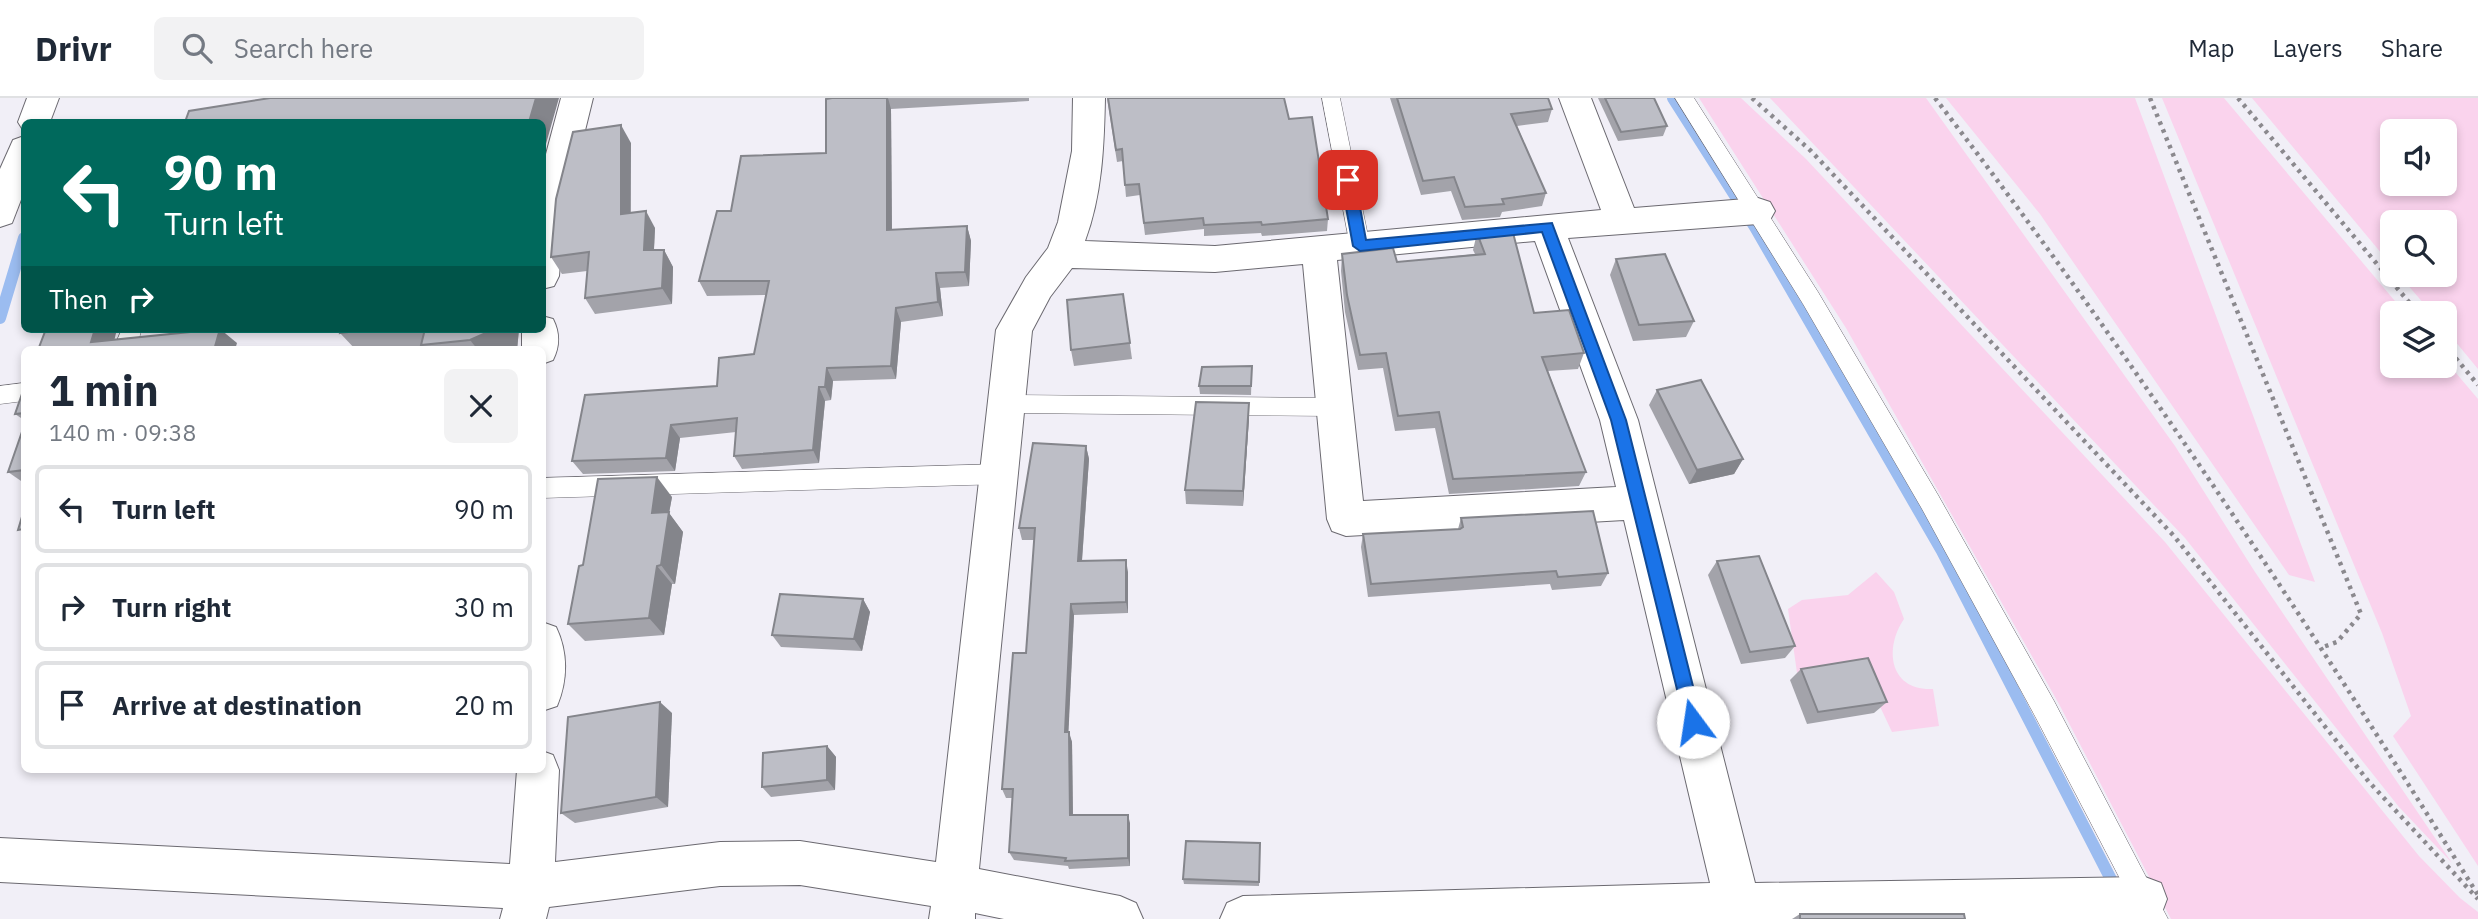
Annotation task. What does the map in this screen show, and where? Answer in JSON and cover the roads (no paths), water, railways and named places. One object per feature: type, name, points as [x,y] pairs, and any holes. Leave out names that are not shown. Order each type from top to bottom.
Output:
[{"type":"street","points":[[35,119],[43,98]]},
{"type":"street","points":[[546,228],[577,98]]},
{"type":"street","points":[[953,903],[1001,474],[1014,330],[1038,288],[1063,254],[1075,222],[1088,151],[1089,98]]},
{"type":"street","points":[[1575,98],[1622,221]]},
{"type":"street","points":[[0,214],[21,162]]},
{"type":"street","points":[[1063,254],[1216,259],[1547,227],[1758,211]]},
{"type":"street","points":[[1547,227],[1619,420],[1738,906]]},
{"type":"street","points":[[1319,250],[1346,519],[1640,502]]},
{"type":"street","points":[[527,903],[538,773]]},
{"type":"street","points":[[0,860],[527,903],[720,864],[800,863],[953,903],[1120,919]]},
{"type":"street","points":[[1244,919],[1527,914],[1738,906],[1862,911],[2150,909]]},
{"type":"lane","points":[[1331,98],[1360,246]]},
{"type":"lane","points":[[1684,98],[1758,211],[1935,508],[2150,909]]},
{"type":"lane","points":[[0,395],[21,392]]},
{"type":"lane","points":[[1007,404],[1334,407]]},
{"type":"lane","points":[[546,488],[1001,474]]},
{"type":"waterway","points":[[1673,98],[1755,227],[1942,551],[2117,891]]},
{"type":"waterway","points":[[0,318],[21,248]]}]
